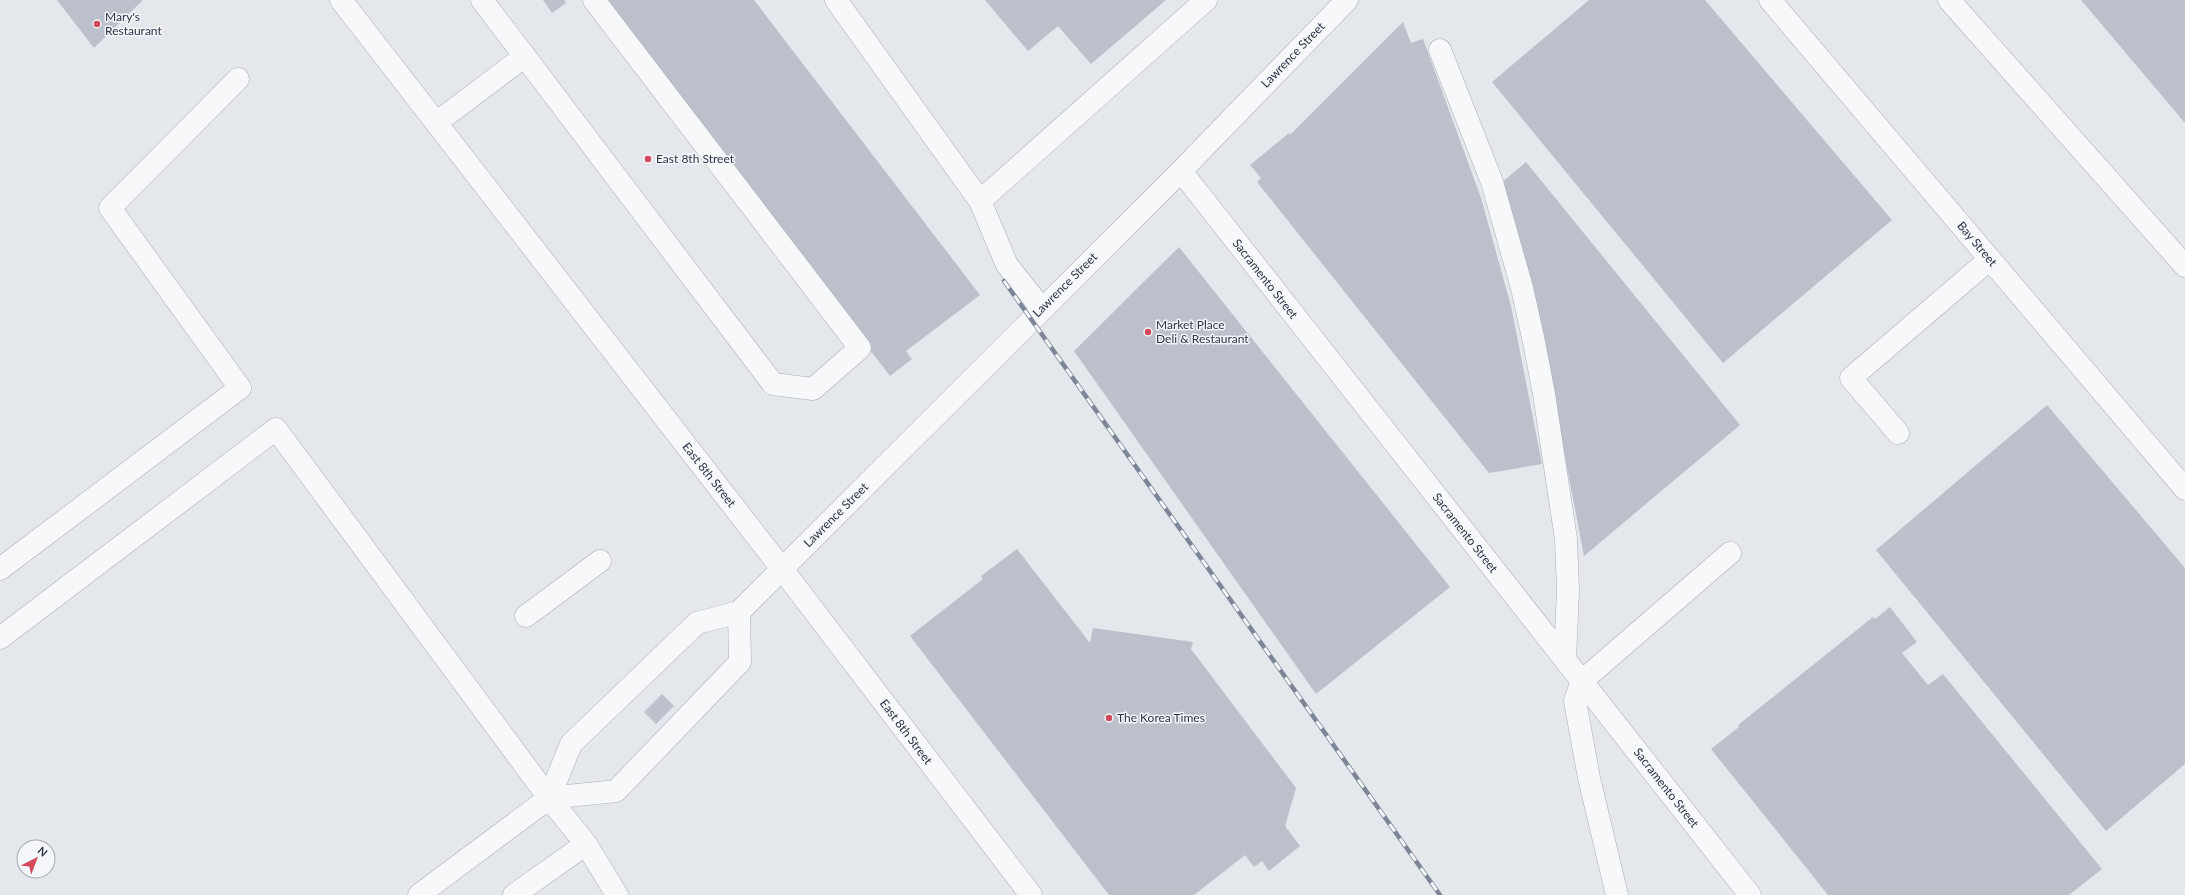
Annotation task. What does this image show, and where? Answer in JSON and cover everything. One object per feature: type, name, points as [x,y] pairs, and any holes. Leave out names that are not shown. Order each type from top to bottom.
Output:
[{"type":"street","name":"East 8th Street","points":[[341,0],[782,570],[1031,895]]},
{"type":"street","points":[[482,0],[773,384],[814,389],[860,348],[594,0]]},
{"type":"street","points":[[836,0],[980,201],[1007,265],[1042,308]]},
{"type":"street","points":[[980,201],[1206,0]]},
{"type":"street","name":"Lawrence Street","points":[[738,612],[782,570],[1180,171],[1347,0]]},
{"type":"street","name":"Bay Street","points":[[1770,0],[2185,489]]},
{"type":"street","points":[[1948,0],[2185,266]]},
{"type":"street","points":[[1440,50],[1492,182],[1522,288],[1537,357],[1566,539],[1568,592],[1565,660]]},
{"type":"street","points":[[436,123],[525,56]]},
{"type":"street","points":[[0,569],[240,388],[110,208],[238,79]]},
{"type":"street","name":"Sacramento Street","points":[[1180,171],[1750,895]]},
{"type":"street","points":[[1898,433],[1851,378],[1990,260]]},
{"type":"street","points":[[0,638],[276,429],[549,798],[586,844],[617,895]]},
{"type":"street","points":[[1617,895],[1589,778],[1575,700],[1582,681],[1730,553]]},
{"type":"street","points":[[526,616],[600,561]]},
{"type":"street","points":[[422,894],[549,798],[571,744],[697,622],[738,612],[740,662],[616,791],[549,798]]},
{"type":"street","points":[[514,895],[586,844]]},
{"type":"building","name":"Mary's Restaurant","points":[[57,0],[143,0],[94,48]]},
{"type":"building","points":[[543,0],[564,0],[566,3],[552,13]]},
{"type":"building","points":[[601,0],[754,0],[980,295],[906,351],[912,359],[890,376]]},
{"type":"building","points":[[985,0],[1166,0],[1091,64],[1058,26],[1028,51]]},
{"type":"building","points":[[1589,0],[1705,0],[1892,220],[1723,363],[1492,82]]},
{"type":"building","points":[[2081,0],[2185,0],[2185,123]]},
{"type":"building","points":[[1403,22],[1411,43],[1423,39],[1481,198],[1511,306],[1542,464],[1489,473],[1257,182],[1261,178],[1250,165],[1289,133],[1290,135]]},
{"type":"building","points":[[1526,162],[1740,425],[1584,556],[1542,337],[1501,183]]},
{"type":"building","points":[[1179,247],[1450,587],[1316,694],[1074,351]]},
{"type":"building","points":[[2047,405],[2185,568],[2185,764],[2106,831],[1876,550]]},
{"type":"building","name":"The Korea Times","points":[[1017,549],[1090,643],[1093,628],[1193,642],[1191,649],[1296,788],[1285,826],[1300,846],[1269,871],[1262,861],[1254,867],[1245,855],[1194,895],[1109,895],[910,636],[983,579],[981,576]]},
{"type":"building","points":[[1890,607],[1917,642],[1902,653],[1928,685],[1943,674],[2102,869],[2069,895],[1828,895],[1711,749],[1739,727],[1738,725],[1873,617],[1875,619]]},
{"type":"building","points":[[662,694],[674,706],[656,724],[644,712]]},
{"type":"railway","points":[[1004,281],[1440,895]]},
{"type":"place","name":"Mary's Restaurant","points":[[97,24]]},
{"type":"place","name":"East 8th Street","points":[[648,159]]},
{"type":"place","name":"Market Place Deli & Restaurant","points":[[1148,332]]},
{"type":"place","name":"The Korea Times","points":[[1109,718]]}]
